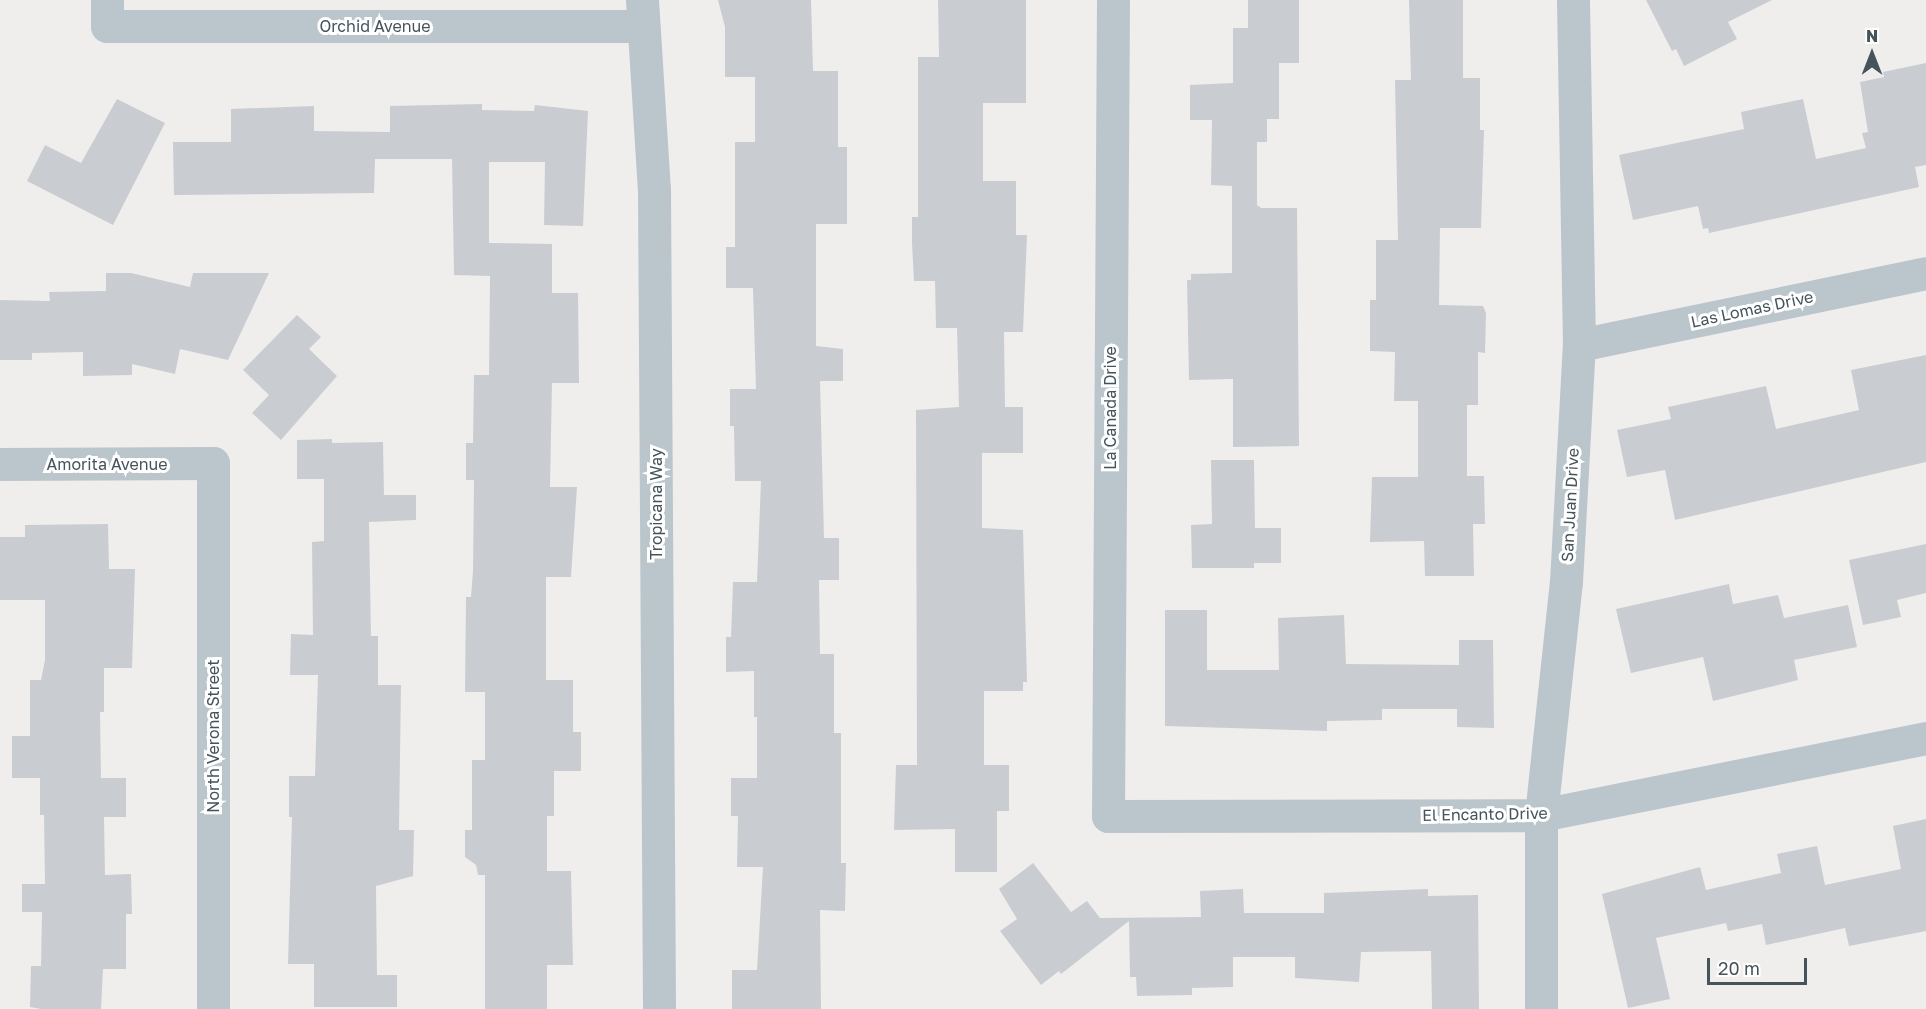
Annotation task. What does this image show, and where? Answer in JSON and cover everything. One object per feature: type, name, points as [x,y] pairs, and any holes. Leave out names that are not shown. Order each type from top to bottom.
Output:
[{"type":"street","name":"La Canada Drive","points":[[1108,816],[1113,0]]},
{"type":"street","name":"San Juan Drive","points":[[1541,1009],[1541,815],[1566,582],[1579,345],[1573,0]]},
{"type":"street","name":"Orchid Avenue","points":[[107,13],[642,13]]},
{"type":"street","name":"Tropicana Way","points":[[642,13],[654,189],[659,1009]]},
{"type":"street","name":"Las Lomas Drive","points":[[1579,345],[1926,273]]},
{"type":"street","name":"Amorita Avenue","points":[[0,464],[213,463]]},
{"type":"street","name":"North Verona Street","points":[[213,463],[213,1009]]},
{"type":"street","name":"El Encanto Drive","points":[[1108,816],[1541,815],[1926,738]]},
{"type":"building","points":[[718,0],[811,0],[813,71],[838,71],[838,147],[847,147],[847,224],[816,224],[816,346],[843,349],[843,381],[820,381],[824,538],[839,538],[839,580],[819,580],[820,654],[834,654],[834,733],[841,733],[841,863],[846,863],[845,911],[820,910],[821,1009],[732,1009],[732,970],[757,970],[763,867],[737,867],[738,816],[731,816],[731,778],[757,778],[757,717],[754,717],[754,671],[726,672],[726,637],[731,637],[733,582],[757,582],[761,481],[735,481],[734,426],[730,426],[730,389],[756,389],[753,288],[726,288],[726,247],[735,247],[735,142],[755,142],[755,77],[725,77],[725,27]]},
{"type":"building","points":[[938,0],[1026,0],[1026,103],[983,103],[983,181],[1016,181],[1016,235],[1027,235],[1023,332],[1004,332],[1005,407],[1023,407],[1023,453],[982,453],[982,528],[1023,530],[1027,682],[1023,682],[1023,691],[984,691],[984,765],[1009,765],[1009,811],[997,811],[997,872],[955,872],[955,829],[894,830],[896,765],[917,765],[916,410],[959,407],[957,328],[936,328],[935,281],[914,281],[912,243],[912,217],[918,217],[918,57],[939,57]]},
{"type":"building","points":[[1248,0],[1299,0],[1299,63],[1279,63],[1279,119],[1267,119],[1267,142],[1257,142],[1257,205],[1261,208],[1297,208],[1299,446],[1233,447],[1233,379],[1189,380],[1187,280],[1191,280],[1191,274],[1232,273],[1232,186],[1211,185],[1212,120],[1190,120],[1190,85],[1233,83],[1233,28],[1248,28]]},
{"type":"building","points":[[1409,0],[1463,0],[1463,78],[1480,78],[1480,130],[1484,130],[1481,228],[1440,228],[1439,305],[1483,306],[1486,313],[1485,353],[1478,352],[1478,405],[1467,405],[1467,476],[1484,476],[1485,524],[1473,524],[1474,576],[1425,576],[1424,541],[1370,542],[1372,477],[1418,477],[1418,401],[1394,401],[1395,352],[1370,351],[1370,300],[1376,300],[1376,240],[1398,240],[1395,80],[1411,80]]},
{"type":"building","points":[[1646,0],[1772,0],[1728,22],[1737,39],[1684,66],[1676,49],[1672,51]]},
{"type":"building","points":[[1926,63],[1926,165],[1915,167],[1919,187],[1709,233],[1708,228],[1703,229],[1698,206],[1633,220],[1619,155],[1744,129],[1741,112],[1803,99],[1816,159],[1866,148],[1862,133],[1868,132],[1860,82],[1884,77],[1883,72]]},
{"type":"building","points":[[117,99],[165,123],[113,225],[27,181],[45,145],[81,163]]},
{"type":"building","points":[[482,104],[482,110],[534,111],[535,105],[588,111],[583,226],[544,225],[545,162],[489,162],[489,243],[552,244],[552,293],[578,293],[579,383],[552,383],[550,487],[577,487],[571,577],[546,577],[546,680],[573,680],[573,732],[581,732],[581,771],[554,771],[554,816],[547,816],[547,871],[571,871],[573,965],[547,965],[547,1009],[485,1009],[485,875],[478,875],[476,865],[465,857],[465,830],[472,830],[472,760],[485,760],[485,692],[465,692],[466,597],[471,597],[473,571],[474,480],[466,480],[466,443],[473,443],[474,375],[489,375],[490,276],[454,275],[452,159],[375,159],[374,193],[174,195],[173,142],[231,142],[231,109],[314,106],[314,131],[390,132],[390,106]]},
{"type":"building","points":[[106,273],[131,273],[190,287],[193,273],[269,273],[228,360],[180,349],[175,374],[132,364],[132,375],[83,376],[83,352],[32,353],[32,360],[0,360],[0,300],[50,301],[49,292],[106,291]]},
{"type":"building","points":[[297,315],[321,337],[309,349],[337,376],[281,440],[252,413],[269,395],[243,370]]},
{"type":"building","points":[[1926,355],[1926,462],[1675,520],[1665,470],[1627,477],[1617,430],[1671,419],[1668,407],[1766,386],[1776,429],[1859,410],[1851,370]]},
{"type":"building","points":[[332,439],[332,443],[383,442],[384,495],[416,495],[416,520],[369,522],[371,636],[378,636],[378,685],[401,685],[399,830],[414,830],[413,876],[376,886],[377,975],[397,975],[397,1007],[314,1007],[314,964],[288,964],[292,817],[289,817],[289,776],[315,776],[318,675],[290,675],[291,634],[313,635],[312,542],[324,541],[324,479],[297,479],[297,440]]},
{"type":"building","points":[[1211,460],[1254,460],[1255,528],[1281,528],[1281,563],[1254,563],[1254,568],[1192,568],[1191,525],[1212,524]]},
{"type":"building","points":[[108,524],[109,569],[135,569],[132,668],[104,668],[104,712],[100,712],[101,778],[126,778],[126,817],[104,817],[105,875],[131,874],[132,914],[126,914],[126,969],[103,969],[101,1009],[41,1009],[30,1007],[31,966],[41,966],[42,912],[22,912],[22,884],[45,884],[44,815],[40,815],[40,778],[12,778],[12,736],[30,736],[30,680],[41,680],[45,660],[45,600],[0,600],[0,537],[25,537],[25,525]]},
{"type":"building","points":[[1926,544],[1926,593],[1897,600],[1901,617],[1863,625],[1849,560]]},
{"type":"building","points":[[1729,584],[1733,604],[1778,595],[1784,618],[1848,605],[1857,647],[1794,660],[1798,680],[1713,701],[1703,657],[1631,673],[1616,609]]},
{"type":"building","points":[[1165,610],[1207,610],[1207,670],[1279,670],[1278,618],[1344,615],[1346,664],[1459,665],[1459,640],[1493,640],[1494,728],[1457,727],[1457,709],[1382,709],[1382,720],[1327,721],[1327,731],[1165,726]]},
{"type":"building","points":[[1926,819],[1926,931],[1849,946],[1845,928],[1766,945],[1762,924],[1728,931],[1726,923],[1656,938],[1670,999],[1628,1008],[1602,894],[1700,867],[1706,890],[1781,873],[1777,854],[1817,846],[1825,885],[1901,869],[1893,826]]},
{"type":"building","points":[[1033,863],[1071,912],[1087,901],[1100,918],[1201,917],[1200,891],[1243,889],[1244,913],[1324,913],[1324,893],[1428,889],[1428,896],[1478,895],[1479,1009],[1432,1009],[1431,951],[1361,952],[1359,982],[1295,978],[1295,957],[1233,957],[1233,987],[1192,988],[1192,995],[1137,996],[1136,977],[1130,977],[1129,921],[1061,974],[1059,971],[1041,985],[1000,931],[1017,919],[999,889]]}]
